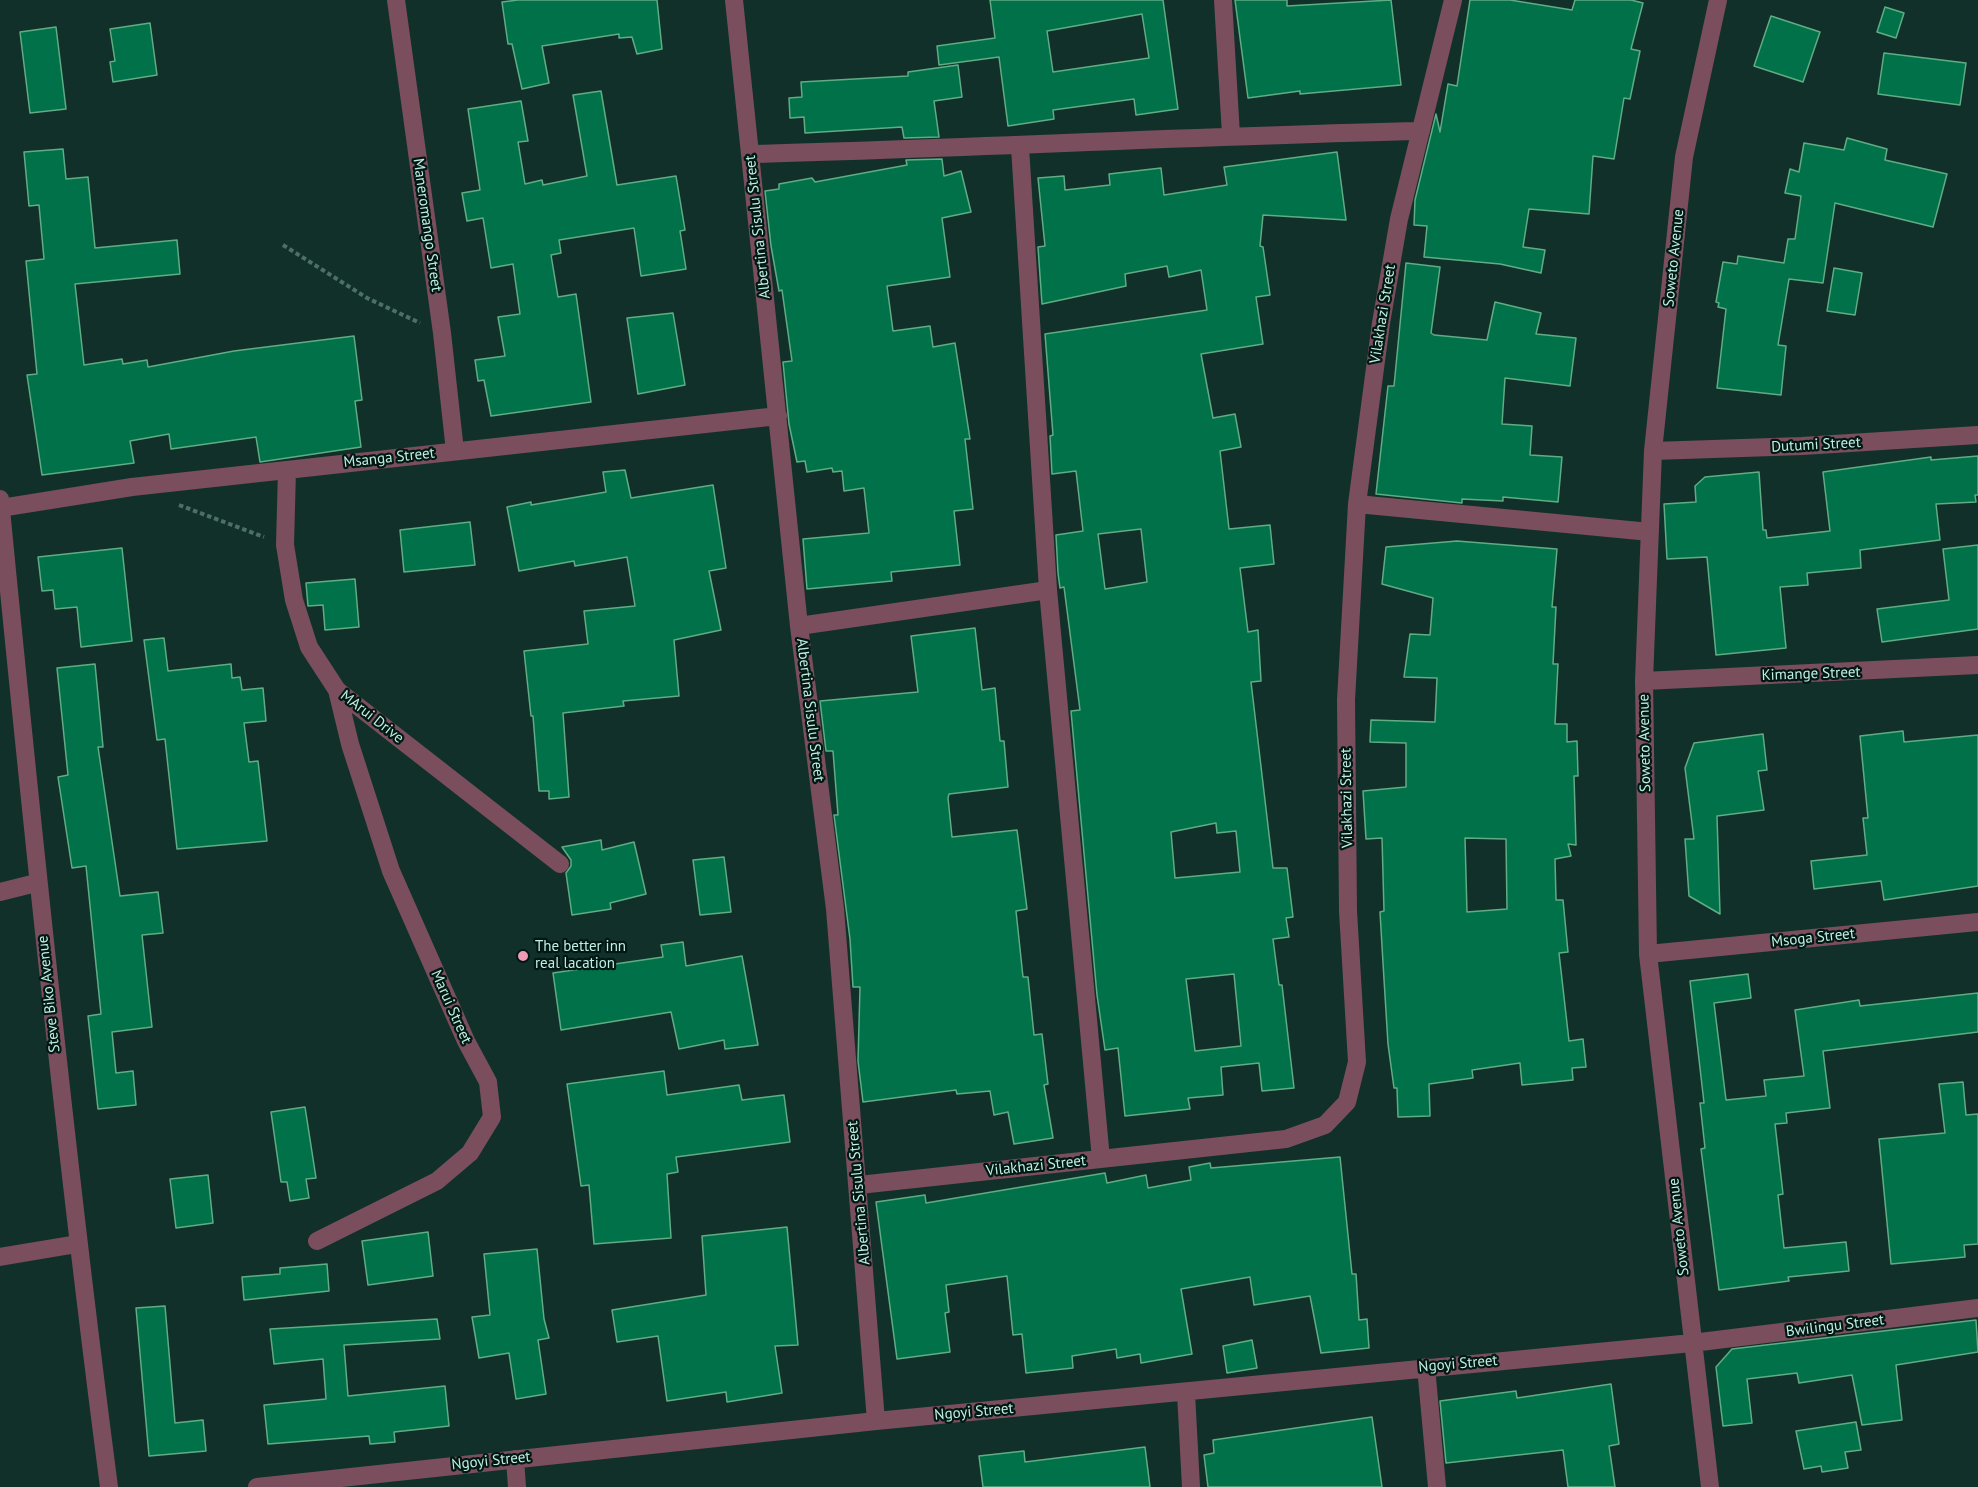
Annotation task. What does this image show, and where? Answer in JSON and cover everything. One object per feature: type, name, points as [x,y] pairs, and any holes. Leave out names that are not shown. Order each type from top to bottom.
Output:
[{"type":"street","name":"Maneromango Street","points":[[396,0],[442,333],[455,451]]},
{"type":"street","name":"Albertina Sisulu Street","points":[[734,0],[799,626],[835,909],[859,1185],[876,1421]]},
{"type":"street","points":[[1223,0],[1231,135]]},
{"type":"street","name":"Vilakhazi Street","points":[[859,1185],[1286,1139],[1325,1125],[1347,1102],[1357,1062],[1348,910],[1346,700],[1357,504],[1381,323],[1396,231],[1454,0]]},
{"type":"street","name":"Soweto Avenue","points":[[1710,1487],[1648,954],[1644,681],[1653,451],[1684,157],[1718,0]]},
{"type":"street","points":[[751,154],[1020,147],[1231,135],[1420,131]]},
{"type":"street","points":[[1020,147],[1048,590],[1101,1160]]},
{"type":"street","name":"Msanga Street","points":[[0,505],[132,487],[778,416]]},
{"type":"street","name":"Dutumi Street","points":[[1653,451],[1802,446],[1978,435]]},
{"type":"street","name":"MArui Drive","points":[[287,470],[285,545],[294,600],[309,647],[337,690],[560,864]]},
{"type":"street","points":[[1357,504],[1650,532]]},
{"type":"street","name":"Steve Biko Avenue","points":[[0,505],[36,883],[77,1244],[109,1487]]},
{"type":"street","points":[[799,626],[1048,590]]},
{"type":"street","name":"Kimange Street","points":[[1644,681],[1978,665]]},
{"type":"street","name":"Marui Street","points":[[317,1241],[437,1181],[470,1154],[492,1117],[488,1082],[466,1041],[391,871],[350,744],[337,690]]},
{"type":"street","points":[[0,892],[36,883]]},
{"type":"street","name":"Msoga Street","points":[[1648,954],[1978,922]]},
{"type":"street","points":[[0,1257],[77,1244]]},
{"type":"street","name":"Bwilingu Street","points":[[1692,1343],[1978,1308]]},
{"type":"street","name":"Ngoyi Street","points":[[257,1487],[876,1421],[1692,1343]]},
{"type":"street","points":[[1426,1367],[1437,1487]]},
{"type":"street","points":[[1186,1393],[1191,1487]]},
{"type":"street","points":[[514,1459],[517,1487]]},
{"type":"path","points":[[284,245],[367,298],[442,333]]},
{"type":"path","points":[[172,502],[285,545]]},
{"type":"building","points":[[657,0],[662,49],[637,54],[632,37],[619,38],[619,34],[542,46],[549,83],[522,89],[512,44],[508,44],[502,2]]},
{"type":"building","points":[[990,0],[1163,0],[1178,109],[1136,115],[1134,99],[1053,110],[1054,119],[1008,126],[999,57],[939,65],[937,46],[995,38]],"holes":[[[1142,14],[1149,58],[1053,72],[1047,31]]]},
{"type":"building","points":[[1235,0],[1287,0],[1287,6],[1391,0],[1401,85],[1300,94],[1300,91],[1248,98]]},
{"type":"building","points":[[1470,0],[1510,0],[1572,10],[1575,0],[1631,0],[1643,3],[1631,49],[1640,51],[1630,99],[1624,98],[1614,159],[1593,156],[1589,214],[1529,209],[1523,247],[1545,250],[1541,273],[1500,264],[1424,257],[1427,226],[1414,225],[1415,200],[1436,114],[1440,132],[1448,84],[1457,86]]},
{"type":"building","points":[[1885,7],[1904,13],[1896,38],[1877,32]]},
{"type":"building","points":[[1771,16],[1820,32],[1803,82],[1754,66]]},
{"type":"building","points":[[150,23],[157,75],[113,82],[110,62],[115,61],[110,29]]},
{"type":"building","points":[[56,27],[66,109],[30,113],[20,32]]},
{"type":"building","points":[[1884,53],[1966,63],[1960,105],[1878,94]]},
{"type":"building","points":[[958,65],[962,97],[934,101],[939,137],[904,138],[902,127],[805,133],[804,117],[790,118],[789,98],[802,97],[801,82],[908,76],[908,72]]},
{"type":"building","points":[[601,91],[617,185],[676,176],[685,230],[680,231],[686,269],[641,276],[634,228],[559,240],[561,253],[551,255],[558,297],[576,294],[591,402],[491,416],[484,380],[478,381],[475,360],[505,356],[498,317],[520,314],[513,264],[491,268],[483,218],[467,221],[462,193],[480,190],[468,109],[521,101],[528,141],[518,142],[525,184],[542,180],[543,185],[587,176],[573,95]]},
{"type":"building","points":[[1847,138],[1887,149],[1885,160],[1947,174],[1933,227],[1835,203],[1823,283],[1789,279],[1778,345],[1786,346],[1781,395],[1717,388],[1726,309],[1718,307],[1719,303],[1716,302],[1723,262],[1737,264],[1738,256],[1784,263],[1788,239],[1795,239],[1801,196],[1785,193],[1790,169],[1799,172],[1804,143],[1844,150]]},
{"type":"building","points":[[63,149],[66,179],[88,177],[95,248],[177,240],[180,274],[75,284],[84,365],[122,359],[123,364],[147,360],[148,367],[234,351],[354,336],[362,400],[355,401],[361,447],[260,462],[256,437],[171,449],[169,434],[130,441],[134,463],[42,475],[27,375],[37,374],[26,261],[44,259],[39,205],[29,206],[24,152]]},
{"type":"building","points":[[1337,152],[1346,220],[1263,215],[1260,246],[1263,247],[1270,295],[1256,297],[1263,344],[1201,354],[1213,418],[1235,414],[1241,447],[1220,451],[1229,529],[1270,525],[1274,564],[1240,568],[1248,632],[1258,630],[1261,681],[1251,682],[1273,868],[1287,868],[1293,917],[1286,918],[1289,937],[1273,939],[1279,985],[1282,985],[1294,1088],[1262,1091],[1259,1063],[1221,1067],[1223,1095],[1188,1098],[1190,1109],[1125,1116],[1118,1048],[1105,1050],[1097,995],[1071,711],[1080,710],[1064,587],[1060,588],[1058,573],[1056,535],[1083,531],[1076,471],[1052,474],[1050,436],[1053,435],[1045,334],[1207,310],[1201,270],[1169,277],[1167,266],[1125,274],[1126,286],[1042,304],[1038,247],[1045,246],[1038,178],[1064,176],[1065,190],[1110,185],[1109,174],[1161,168],[1164,195],[1227,185],[1224,167]],"holes":[[[1141,529],[1147,582],[1105,589],[1098,534]],[[1216,823],[1217,833],[1236,831],[1240,872],[1175,878],[1171,832]],[[1234,974],[1241,1046],[1195,1051],[1186,979]]]},
{"type":"building","points":[[942,159],[944,176],[961,171],[971,212],[942,218],[950,277],[887,286],[893,331],[930,326],[933,347],[955,343],[970,439],[965,439],[973,509],[954,511],[960,565],[891,572],[892,581],[807,589],[803,539],[869,533],[864,488],[844,491],[842,471],[833,472],[832,468],[807,472],[805,461],[797,462],[789,424],[783,362],[792,361],[782,290],[779,291],[771,246],[765,191],[779,189],[779,184],[812,178],[815,182],[907,165],[906,160]]},
{"type":"building","points":[[1406,263],[1440,267],[1431,333],[1434,335],[1487,340],[1495,302],[1541,313],[1536,334],[1576,338],[1570,386],[1505,378],[1502,424],[1532,426],[1530,455],[1562,457],[1558,502],[1503,497],[1503,501],[1462,499],[1462,503],[1376,494],[1388,386],[1394,386]]},
{"type":"building","points":[[1834,268],[1862,273],[1855,315],[1827,311]]},
{"type":"building","points":[[673,313],[685,385],[638,394],[627,318]]},
{"type":"building","points":[[1978,456],[1976,502],[1936,504],[1940,540],[1860,550],[1861,568],[1807,573],[1808,585],[1780,587],[1786,648],[1716,655],[1707,557],[1667,559],[1664,504],[1696,502],[1695,486],[1705,477],[1759,472],[1763,530],[1766,530],[1767,538],[1830,531],[1823,472],[1931,457],[1931,460]]},
{"type":"building","points":[[625,470],[631,498],[713,485],[726,568],[709,571],[721,630],[674,640],[679,696],[623,701],[624,706],[563,713],[569,797],[549,799],[549,791],[539,791],[533,716],[531,716],[524,651],[588,644],[584,611],[635,606],[627,557],[575,566],[574,561],[519,571],[507,507],[606,492],[603,472]]},
{"type":"building","points":[[470,522],[475,565],[404,572],[400,530]]},
{"type":"building","points":[[1457,541],[1557,549],[1552,607],[1556,607],[1553,664],[1558,664],[1555,724],[1567,724],[1567,742],[1577,741],[1578,776],[1574,776],[1576,845],[1568,844],[1571,856],[1555,859],[1556,900],[1563,900],[1568,952],[1559,953],[1569,1041],[1583,1039],[1586,1067],[1572,1068],[1573,1080],[1522,1085],[1520,1063],[1472,1070],[1473,1078],[1429,1084],[1430,1116],[1398,1117],[1397,1088],[1394,1088],[1388,1044],[1380,912],[1384,911],[1382,838],[1366,839],[1363,791],[1406,787],[1406,743],[1370,742],[1371,720],[1435,722],[1437,678],[1404,677],[1410,634],[1430,635],[1433,598],[1382,584],[1386,547]],"holes":[[[1465,838],[1506,839],[1507,909],[1467,912]]]},
{"type":"building","points":[[1978,545],[1978,629],[1882,642],[1877,609],[1949,600],[1943,549]]},
{"type":"building","points":[[122,548],[132,641],[81,647],[77,607],[55,609],[53,590],[42,591],[38,557]]},
{"type":"building","points":[[355,579],[359,627],[325,630],[323,605],[308,606],[306,583]]},
{"type":"building","points":[[975,628],[982,690],[995,688],[1000,741],[1004,741],[1008,787],[949,794],[948,798],[952,837],[1017,830],[1027,909],[1016,911],[1023,977],[1028,977],[1034,1035],[1042,1034],[1048,1084],[1044,1085],[1053,1138],[1014,1144],[1008,1112],[994,1115],[990,1091],[957,1094],[956,1090],[863,1102],[858,1061],[860,987],[853,987],[850,939],[834,815],[838,815],[833,751],[826,751],[820,701],[918,692],[911,636]]},
{"type":"building","points":[[164,638],[168,671],[231,664],[232,678],[240,677],[242,690],[263,688],[266,721],[244,723],[249,762],[258,761],[267,841],[177,849],[165,739],[157,740],[144,640]]},
{"type":"building","points":[[95,664],[103,747],[98,747],[120,896],[158,892],[163,933],[142,935],[152,1027],[112,1032],[116,1073],[133,1071],[136,1105],[98,1109],[88,1016],[101,1014],[86,866],[72,868],[58,777],[68,775],[57,668]]},
{"type":"building","points":[[1903,731],[1904,742],[1978,735],[1978,886],[1884,900],[1881,881],[1814,889],[1811,861],[1867,855],[1863,818],[1868,818],[1860,736]]},
{"type":"building","points":[[1763,734],[1767,770],[1758,771],[1764,810],[1717,816],[1720,914],[1689,896],[1685,839],[1694,839],[1685,768],[1694,743]]},
{"type":"building","points":[[601,840],[602,850],[634,842],[646,894],[610,903],[611,909],[572,915],[566,873],[571,866],[571,860],[562,847]]},
{"type":"building","points":[[724,857],[731,912],[700,915],[693,860]]},
{"type":"building","points":[[683,942],[686,966],[742,956],[758,1045],[725,1049],[724,1040],[679,1049],[671,1012],[561,1030],[553,973],[663,957],[661,945]]},
{"type":"building","points":[[1748,974],[1751,998],[1714,1003],[1726,1100],[1766,1096],[1764,1080],[1804,1076],[1795,1010],[1859,1000],[1860,1006],[1978,993],[1978,1032],[1823,1051],[1830,1108],[1786,1113],[1787,1123],[1775,1124],[1783,1194],[1778,1195],[1784,1248],[1846,1242],[1849,1271],[1788,1277],[1789,1281],[1719,1290],[1701,1149],[1705,1148],[1700,1103],[1704,1103],[1690,981]]},
{"type":"building","points":[[664,1071],[667,1095],[739,1085],[742,1100],[784,1095],[790,1142],[676,1157],[678,1172],[667,1174],[671,1238],[594,1244],[589,1185],[581,1186],[567,1084]]},
{"type":"building","points":[[1963,1082],[1966,1115],[1978,1114],[1978,1244],[1964,1245],[1965,1257],[1891,1264],[1879,1139],[1945,1133],[1939,1084]]},
{"type":"building","points":[[305,1107],[316,1178],[306,1179],[309,1198],[290,1201],[287,1182],[281,1182],[271,1112]]},
{"type":"building","points":[[1340,1157],[1352,1274],[1356,1274],[1359,1320],[1367,1319],[1369,1348],[1321,1353],[1310,1296],[1254,1305],[1250,1277],[1181,1289],[1192,1354],[1141,1363],[1140,1354],[1117,1358],[1116,1349],[1072,1356],[1073,1368],[1026,1373],[1022,1334],[1013,1335],[1007,1276],[946,1285],[949,1312],[945,1313],[950,1352],[897,1359],[876,1202],[925,1195],[926,1203],[1105,1173],[1107,1183],[1146,1175],[1148,1188],[1191,1180],[1189,1167],[1210,1163],[1211,1168]]},
{"type":"building","points":[[208,1175],[213,1223],[176,1228],[170,1179]]},
{"type":"building","points":[[787,1227],[798,1345],[775,1346],[782,1393],[727,1402],[726,1392],[667,1401],[658,1336],[617,1342],[612,1310],[706,1295],[702,1236]]},
{"type":"building","points":[[428,1232],[433,1276],[368,1285],[362,1241]]},
{"type":"building","points":[[537,1249],[544,1319],[549,1338],[538,1340],[546,1394],[516,1399],[509,1353],[479,1358],[472,1317],[490,1315],[484,1254]]},
{"type":"building","points":[[327,1264],[329,1291],[244,1300],[242,1277],[280,1274],[280,1268]]},
{"type":"building","points":[[165,1306],[175,1423],[203,1420],[206,1451],[149,1456],[136,1308]]},
{"type":"building","points":[[437,1319],[440,1339],[344,1345],[348,1396],[445,1386],[449,1426],[394,1432],[395,1442],[370,1444],[369,1436],[268,1444],[264,1405],[326,1399],[323,1359],[274,1364],[270,1329]]},
{"type":"building","points":[[1976,1320],[1978,1352],[1896,1365],[1902,1420],[1862,1425],[1852,1375],[1799,1383],[1797,1373],[1747,1379],[1752,1423],[1723,1426],[1716,1367],[1732,1349]]},
{"type":"building","points":[[1252,1340],[1257,1368],[1227,1373],[1223,1346]]},
{"type":"building","points":[[1611,1384],[1619,1444],[1609,1446],[1615,1487],[1568,1487],[1563,1450],[1446,1463],[1440,1401],[1516,1391],[1517,1398]]},
{"type":"building","points":[[1372,1417],[1382,1487],[1208,1487],[1204,1455],[1214,1453],[1213,1440]]},
{"type":"building","points":[[1856,1422],[1861,1450],[1845,1452],[1848,1468],[1822,1472],[1821,1466],[1804,1469],[1796,1431]]},
{"type":"building","points":[[1145,1447],[1150,1487],[983,1487],[979,1456],[1024,1451],[1025,1462]]},
{"type":"place","name":"The better inn real lacation","points":[[523,956]]}]
